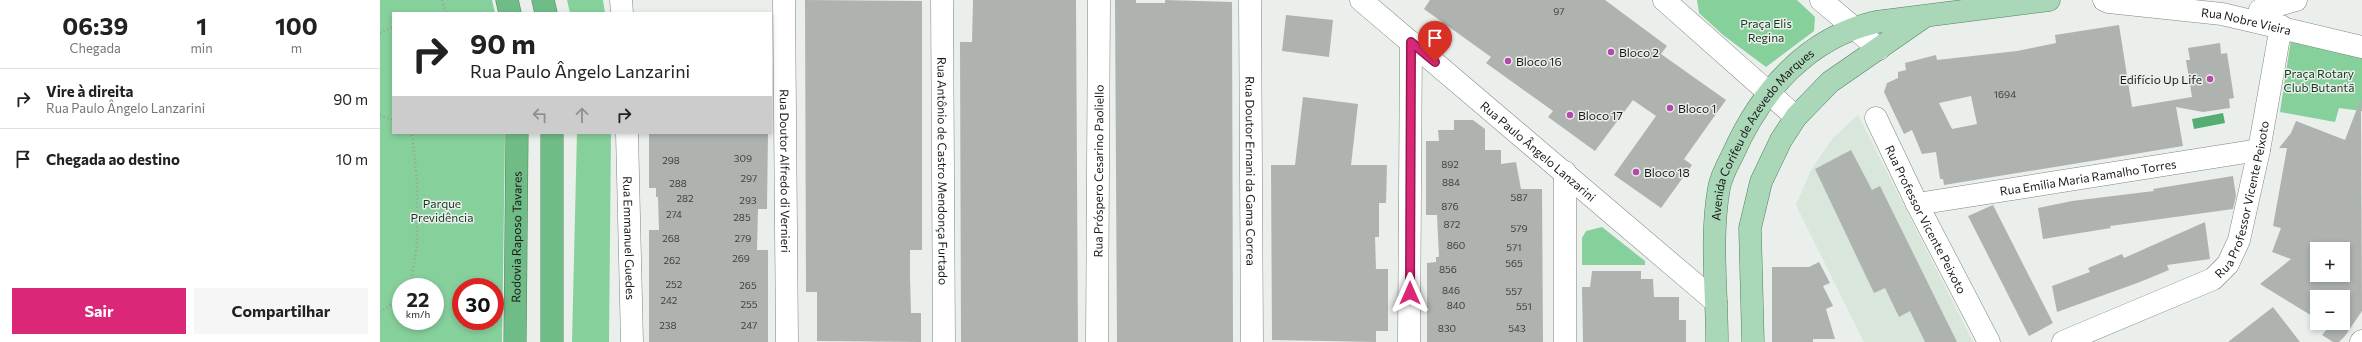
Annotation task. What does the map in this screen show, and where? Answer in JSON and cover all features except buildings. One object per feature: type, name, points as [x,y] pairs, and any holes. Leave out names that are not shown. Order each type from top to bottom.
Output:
[{"type":"highway","points":[[507,0],[510,12]]},
{"type":"highway","points":[[543,0],[546,12]]},
{"type":"highway","name":"Rodovia Raposo Tavares","points":[[515,342],[517,134]]},
{"type":"highway","points":[[552,134],[552,342]]},
{"type":"main road","name":"Avenida Corifeu de Azevedo Marques","points":[[1717,342],[1714,232],[1719,186],[1745,127],[1768,91],[1819,45],[1855,27],[1876,22],[2049,0]]},
{"type":"main road","name":"Avenida Corifeu de Azevedo Marques","points":[[1753,342],[1750,228],[1754,206],[1761,182],[1771,159],[1796,117],[1830,82],[1925,16]]},
{"type":"street","points":[[621,0],[622,12]]},
{"type":"street","name":"Rua Doutor Alfredo di Vernieri","points":[[784,0],[787,342]]},
{"type":"street","name":"Rua Antônio de Castro Mendonça Furtado","points":[[942,0],[944,342]]},
{"type":"street","name":"Rua Próspero Cesarino Paoliello","points":[[1097,342],[1099,0]]},
{"type":"street","name":"Rua Doutor Ernani da Gama Correa","points":[[1250,0],[1252,342]]},
{"type":"street","name":"Rua Paulo Ângelo Lanzarini","points":[[1361,0],[1716,302]]},
{"type":"street","points":[[1664,0],[1796,117]]},
{"type":"street","points":[[1686,0],[1694,27]]},
{"type":"street","points":[[1821,0],[1855,27],[1879,49]]},
{"type":"street","name":"Rua Nobre Vieira","points":[[2104,0],[2108,2],[2222,14],[2281,26],[2362,47]]},
{"type":"street","points":[[2256,21],[2260,10],[2296,0]]},
{"type":"street","name":"Rua Professor Vicente Peixoto","points":[[2063,342],[2213,278],[2221,272],[2233,257],[2239,240],[2259,150],[2281,26]]},
{"type":"street","points":[[1409,342],[1411,42]]},
{"type":"street","name":"Rua Professor Vicente Peixoto","points":[[1876,118],[1917,204],[1989,342]]},
{"type":"street","name":"Rua Emmanuel Guedes","points":[[627,134],[632,342]]},
{"type":"street","name":"Rua Emilia Maria Ramalho Torres","points":[[1917,204],[2259,150]]},
{"type":"street","points":[[1565,172],[1565,342]]},
{"type":"path","points":[[442,0],[446,12]]},
{"type":"path","points":[[380,33],[392,27]]},
{"type":"path","points":[[380,115],[392,120]]},
{"type":"path","points":[[412,134],[417,182],[417,245],[412,278]]},
{"type":"path","points":[[380,312],[392,304]]},
{"type":"shaded area","points":[[2223,113],[2225,123],[2194,129],[2192,119]]},
{"type":"shaded area","points":[[1858,115],[1973,342],[1864,342],[1796,205],[1811,170],[1833,138]]},
{"type":"green space","name":"Parque Previdência","points":[[380,0],[492,0],[495,12],[392,12],[392,134],[505,134],[503,278],[452,278],[452,330],[502,330],[502,342],[380,342]]},
{"type":"green space","points":[[567,0],[603,0],[605,12],[570,12]]},
{"type":"green space","name":"Praça Elis Regina","points":[[1697,0],[1797,0],[1815,17],[1814,31],[1766,67],[1723,35],[1699,13]]},
{"type":"green space","name":"Praça Rotary Club Butantã","points":[[2291,39],[2362,55],[2362,111],[2339,108],[2335,122],[2280,112]]},
{"type":"green space","points":[[577,134],[611,134],[609,342],[572,342]]},
{"type":"green space","points":[[1602,227],[1645,261],[1645,265],[1582,265],[1582,238],[1586,231]]},
{"type":"place","name":"Bloco 2","points":[[1611,52]]},
{"type":"place","name":"Bloco 16","points":[[1508,61]]},
{"type":"place","name":"Edifício Up Life","points":[[2210,79]]},
{"type":"place","name":"Bloco 1","points":[[1670,108]]},
{"type":"place","name":"Bloco 17","points":[[1570,115]]},
{"type":"place","name":"Bloco 18","points":[[1636,172]]},
{"type":"route","points":[[1410,293],[1411,42],[1435,62]]}]
